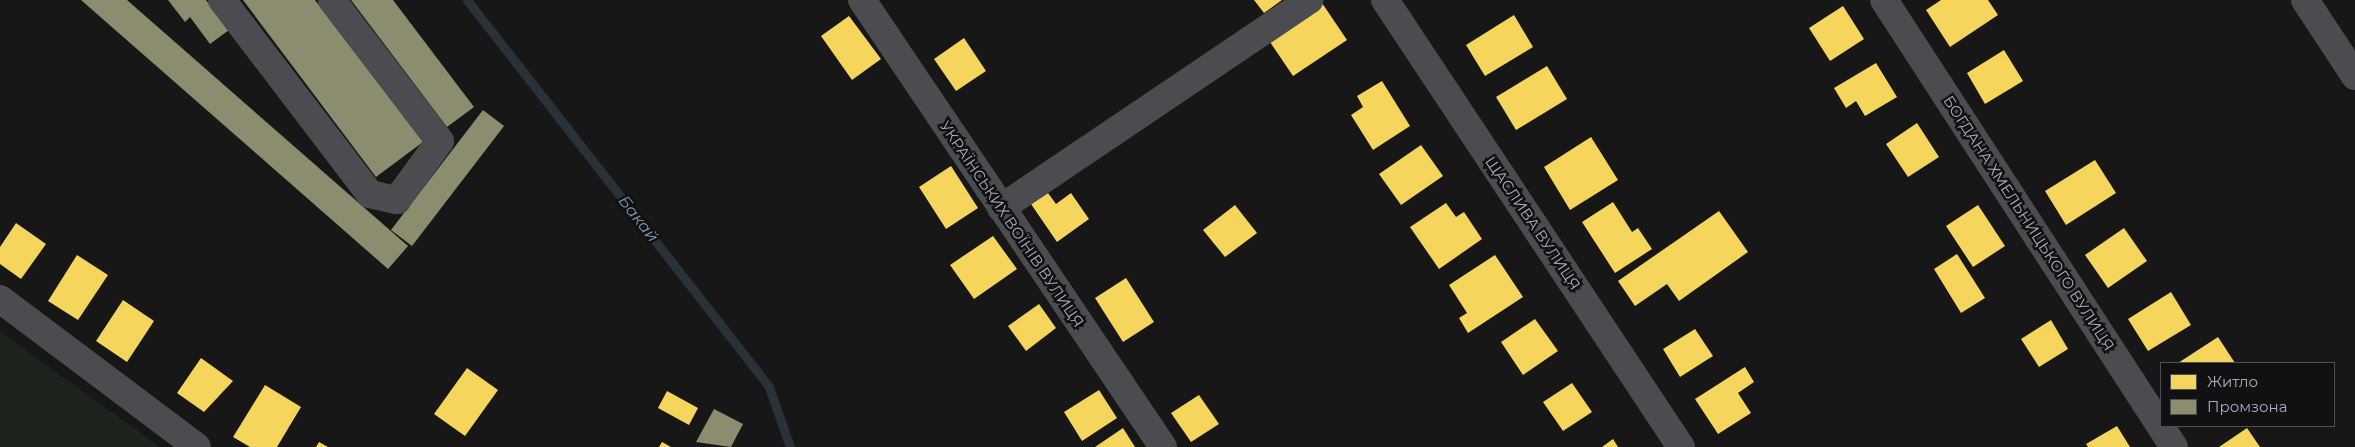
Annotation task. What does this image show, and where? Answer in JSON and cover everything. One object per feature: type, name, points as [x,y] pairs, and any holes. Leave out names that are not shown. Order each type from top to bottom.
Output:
[{"type":"street","points":[[222,0],[370,194],[397,200],[440,141],[332,0]]},
{"type":"street","name":"УКРАЇНСЬКИХ ВОЇНІВ ВУЛИЦЯ","points":[[862,0],[1163,447]]},
{"type":"street","points":[[1002,208],[1309,0]]},
{"type":"street","name":"ЩАСЛИВА ВУЛИЦЯ","points":[[1385,0],[1681,447]]},
{"type":"street","name":"БОГДАНА ХМЕЛЬНИЦЬКОГО ВУЛИЦЯ","points":[[1884,0],[2160,425]]},
{"type":"street","points":[[2306,0],[2355,76]]},
{"type":"street","points":[[0,299],[197,447]]},
{"type":"street","name":"БОГДАНА ХМЕЛЬНИЦЬКОГО ВУЛИЦЯ","points":[[2161,427],[2174,447]]},
{"type":"shaded area","points":[[0,331],[39,360],[160,447],[0,447]]},
{"type":"building: Житло","points":[[1254,0],[1282,0],[1264,13]]},
{"type":"building: Житло","points":[[1941,0],[1988,0],[1998,15],[1950,47],[1926,10]]},
{"type":"building: Житло","points":[[1322,3],[1347,40],[1293,76],[1268,39]]},
{"type":"building: Житло","points":[[1843,6],[1864,39],[1830,61],[1809,28]]},
{"type":"building: Житло","points":[[1514,15],[1533,47],[1485,76],[1466,45]]},
{"type":"building: Житло","points":[[849,16],[881,59],[852,80],[821,36]]},
{"type":"building: Житло","points":[[964,38],[986,71],[956,91],[934,59]]},
{"type":"building: Житло","points":[[2004,50],[2023,81],[1985,104],[1967,73]]},
{"type":"building: Житло","points":[[1876,63],[1897,97],[1865,116],[1856,101],[1846,108],[1834,88]]},
{"type":"building: Житло","points":[[1547,66],[1567,99],[1516,130],[1496,97]]},
{"type":"building: Житло","points":[[1382,81],[1410,126],[1373,150],[1351,115],[1363,107],[1357,96]]},
{"type":"building: Житло","points":[[1917,123],[1939,157],[1908,177],[1886,144]]},
{"type":"building: Житло","points":[[1591,137],[1618,180],[1570,210],[1544,167]]},
{"type":"building: Житло","points":[[1421,145],[1443,176],[1401,205],[1379,174]]},
{"type":"building: Житло","points":[[2095,160],[2116,193],[2066,225],[2045,191]]},
{"type":"building: Житло","points":[[951,166],[978,208],[946,229],[919,187]]},
{"type":"building: Житло","points":[[1048,193],[1056,204],[1071,193],[1089,219],[1057,242],[1031,204]]},
{"type":"building: Житло","points":[[1613,202],[1632,232],[1638,228],[1652,249],[1615,273],[1582,222]]},
{"type":"building: Житло","points":[[1446,203],[1456,217],[1464,212],[1482,239],[1439,269],[1410,227]]},
{"type":"building: Житло","points":[[1235,205],[1257,233],[1225,257],[1203,230]]},
{"type":"building: Житло","points":[[1978,205],[2005,246],[1973,267],[1946,226]]},
{"type":"building: Житло","points":[[1719,211],[1748,252],[1679,301],[1667,284],[1635,306],[1618,281]]},
{"type":"building: Житло","points":[[16,223],[46,244],[21,279],[0,264],[0,247]]},
{"type":"building: Житло","points":[[2124,228],[2147,261],[2108,288],[2085,255]]},
{"type":"building: Житло","points":[[993,236],[1017,269],[974,299],[950,265]]},
{"type":"building: Житло","points":[[1957,254],[1985,298],[1961,313],[1934,269]]},
{"type":"building: Житло","points":[[77,255],[108,275],[78,320],[48,301]]},
{"type":"building: Житло","points":[[1495,255],[1523,297],[1468,333],[1459,318],[1467,313],[1449,285]]},
{"type":"building: Житло","points":[[1126,278],[1154,322],[1123,342],[1095,298]]},
{"type":"building: Житло","points":[[2171,292],[2191,325],[2148,351],[2128,319]]},
{"type":"building: Житло","points":[[123,300],[154,321],[127,362],[96,341]]},
{"type":"building: Житло","points":[[1039,304],[1056,328],[1026,351],[1008,326]]},
{"type":"building: Житло","points":[[1535,319],[1558,351],[1523,375],[1501,342]]},
{"type":"building: Житло","points":[[2051,320],[2068,349],[2039,367],[2021,339]]},
{"type":"building: Житло","points":[[1695,329],[1713,356],[1680,377],[1663,349]]},
{"type":"building: Житло","points":[[2218,337],[2234,362],[2180,362]]},
{"type":"building: Житло","points":[[201,358],[233,381],[204,412],[177,393]]},
{"type":"building: Житло","points":[[1745,367],[1754,382],[1738,393],[1751,413],[1718,434],[1695,399]]},
{"type":"building: Житло","points":[[467,368],[498,390],[465,436],[434,414]]},
{"type":"building: Житло","points":[[1572,383],[1592,412],[1563,431],[1543,402]]},
{"type":"building: Житло","points":[[265,385],[301,407],[277,447],[250,447],[233,437]]},
{"type":"building: Житло","points":[[1099,390],[1117,418],[1082,441],[1064,412]]},
{"type":"building: Житло","points":[[667,391],[698,408],[689,425],[658,408]]},
{"type":"building: Житло","points":[[1199,395],[1219,424],[1191,442],[1171,413]]},
{"type":"building: Житло","points":[[2117,426],[2130,447],[2088,447],[2086,444]]},
{"type":"building: Житло","points":[[1123,428],[1135,447],[1095,447]]},
{"type":"building: Житло","points":[[2247,428],[2260,447],[2219,447]]},
{"type":"building: Житло","points":[[1613,439],[1618,447],[1602,447]]},
{"type":"building: Житло","points":[[319,442],[328,447],[316,447]]},
{"type":"building: Житло","points":[[662,442],[671,447],[659,447]]},
{"type":"building: Промзона","points":[[81,0],[127,0],[408,246],[388,269]]},
{"type":"building: Промзона","points":[[168,0],[206,0],[229,30],[210,44],[190,17],[185,22]]},
{"type":"building: Промзона","points":[[243,0],[315,0],[423,142],[376,177]]},
{"type":"building: Промзона","points":[[351,0],[393,0],[474,107],[447,127]]},
{"type":"building: Промзона","points":[[483,110],[504,126],[412,246],[391,230]]},
{"type":"building: Промзона","points":[[714,409],[743,424],[731,447],[696,442]]},
{"type":"waterway","name":"Бакай","points":[[467,0],[769,387],[790,447]]}]
